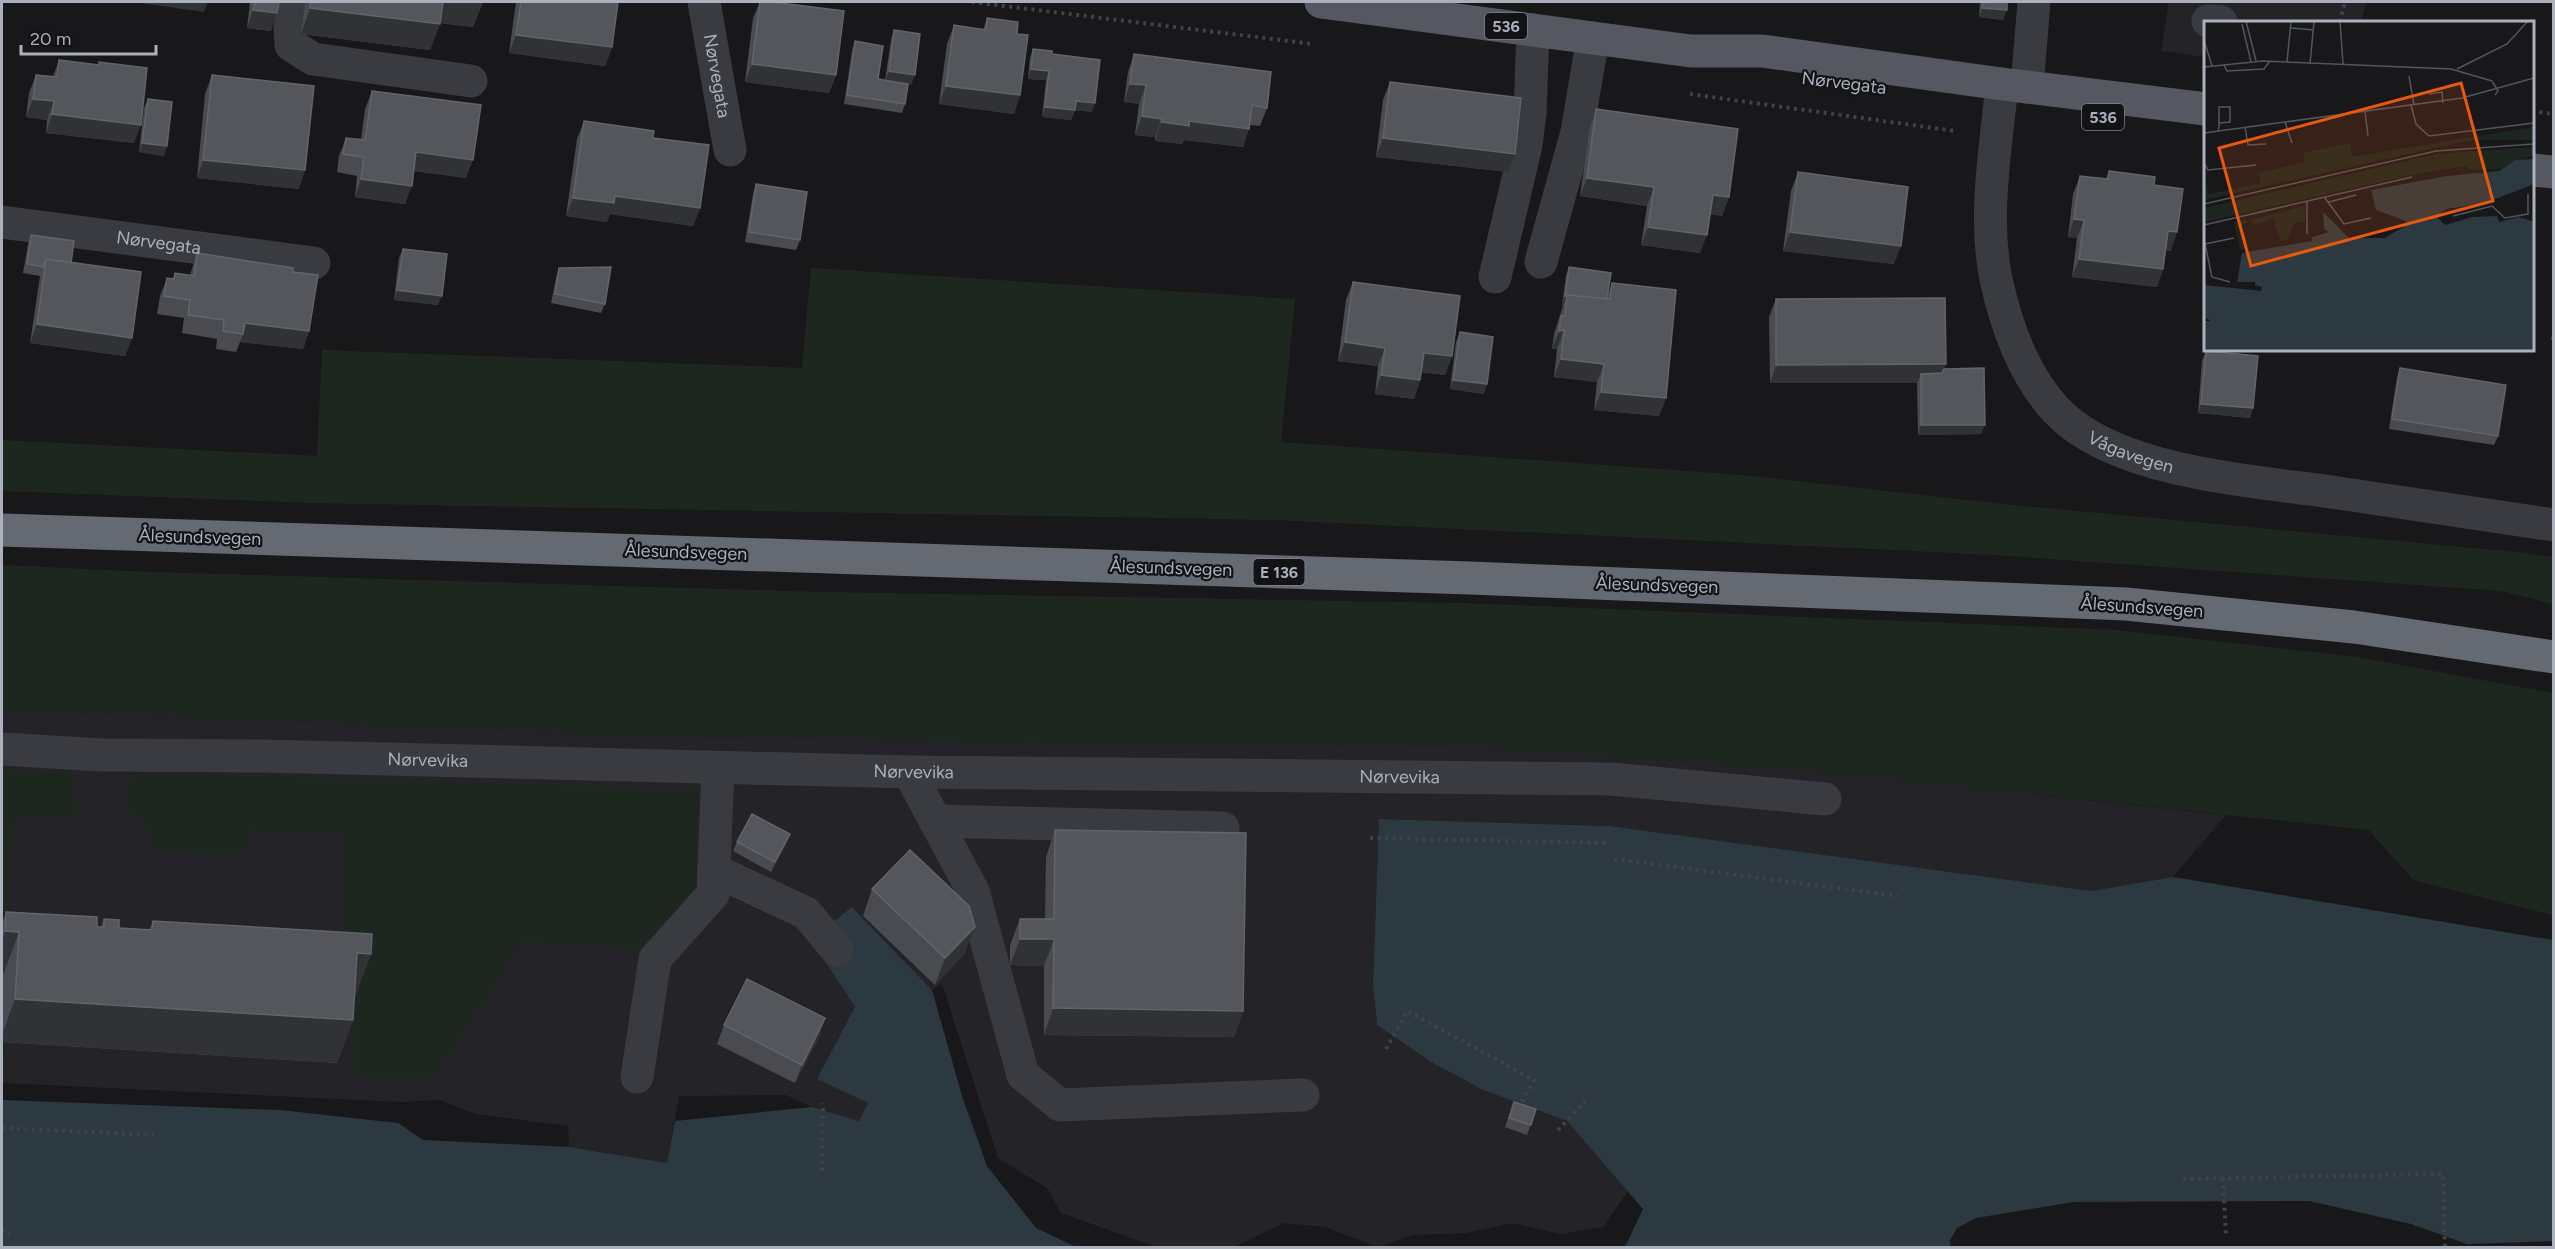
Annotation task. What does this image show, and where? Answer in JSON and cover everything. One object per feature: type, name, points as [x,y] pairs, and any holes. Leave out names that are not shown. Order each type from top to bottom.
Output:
[{"type":"highway","name":"Ålesundsvegen","points":[[2,530],[1482,578],[2079,602],[2263,616],[2342,625],[2553,657]]},
{"type":"main road","name":"Nørvegata","points":[[1321,2],[1691,51],[1762,51],[2010,91]]},
{"type":"main road","name":"536","points":[[2010,91],[2204,109]]},
{"type":"main road","name":"536","points":[[2010,91],[2204,131]]},
{"type":"main road","points":[[2534,148],[2553,150]]},
{"type":"main road","points":[[2534,170],[2553,172]]},
{"type":"street","points":[[293,2],[290,27],[291,45],[313,59],[471,81]]},
{"type":"street","name":"Nørvegata","points":[[704,2],[729,150]]},
{"type":"street","points":[[2010,91],[2034,2]]},
{"type":"street","points":[[1495,277],[1526,145],[1530,113],[1533,30]]},
{"type":"street","points":[[1541,262],[1576,132],[1593,38]]},
{"type":"street","name":"Vågavegen","points":[[2010,91],[1991,199],[1996,279],[2010,330],[2026,367],[2048,399],[2068,421],[2098,442],[2138,459],[2227,477],[2553,525]]},
{"type":"street","name":"Nørvegata","points":[[2,222],[314,263]]},
{"type":"street","name":"Nørvevika","points":[[2,749],[102,755],[263,756],[909,772],[1611,779],[1825,799]]},
{"type":"street","points":[[637,1077],[655,959],[713,894],[718,768]]},
{"type":"street","points":[[909,772],[973,891],[1023,1075],[1060,1105],[1303,1095]]},
{"type":"street","points":[[935,821],[1223,828]]},
{"type":"street","points":[[714,870],[806,914],[837,950]]},
{"type":"path","points":[[2340,21],[2345,2]]},
{"type":"path","points":[[2534,111],[2553,114]]},
{"type":"path","points":[[1370,838],[1606,843]]},
{"type":"path","points":[[1614,859],[1898,896]]},
{"type":"path","points":[[1386,1049],[1407,1011],[1534,1080],[1518,1108]]},
{"type":"path","points":[[1558,1130],[1587,1099]]},
{"type":"path","points":[[822,1171],[823,1103]]},
{"type":"path","points":[[2,1128],[154,1135]]},
{"type":"path","points":[[2183,1179],[2443,1173],[2445,1248]]},
{"type":"path","points":[[2223,1178],[2226,1236]]},
{"type":"path","points":[[2,1230],[10,1235]]},
{"type":"shaded area","points":[[2169,2],[2366,2],[2361,21],[2204,21],[2204,57],[2161,51]]},
{"type":"shaded area","points":[[811,268],[1295,299],[1281,442],[1743,475],[1992,503],[2516,552],[2553,557],[2553,604],[2502,591],[1995,555],[1275,520],[311,503],[2,491],[2,440],[317,456],[322,350],[802,368]]},
{"type":"shaded area","points":[[2,565],[151,572],[823,592],[1463,603],[2116,630],[2357,657],[2553,693],[2553,915],[2413,880],[2369,830],[1826,772],[1473,746],[676,737],[2,709]]},
{"type":"shaded area","points":[[2,709],[676,737],[1473,746],[1826,772],[2226,815],[2173,877],[2092,891],[1610,826],[1379,819],[1373,984],[1377,1025],[1431,1062],[1483,1090],[1567,1121],[1628,1191],[1603,1227],[1560,1234],[1512,1223],[1466,1233],[1413,1235],[1378,1247],[1325,1227],[1284,1223],[1234,1247],[1159,1248],[1061,1213],[1048,1189],[998,1158],[942,984],[932,990],[852,907],[824,960],[855,1007],[818,1079],[868,1103],[859,1121],[812,1107],[786,1095],[679,1096],[667,1163],[569,1147],[568,1126],[476,1114],[439,1100],[401,1102],[2,1083]]},
{"type":"shaded area","points":[[2,771],[74,772],[78,819],[13,819],[6,1060],[2,1059]]},
{"type":"shaded area","points":[[135,773],[698,790],[694,900],[645,950],[523,940],[434,1078],[354,1076],[355,949],[341,949],[345,833],[248,830],[247,853],[151,851],[151,831],[137,818],[125,796]]},
{"type":"shaded area","points":[[1379,819],[1610,826],[2092,891],[2173,877],[2553,940],[2553,1241],[2467,1244],[2411,1224],[2309,1201],[2074,1202],[1976,1218],[1957,1228],[1950,1240],[1950,1247],[1625,1247],[1643,1209],[1567,1121],[1483,1090],[1431,1062],[1377,1025],[1373,984]]},
{"type":"shaded area","points":[[852,907],[932,990],[962,1096],[987,1166],[1036,1228],[1076,1247],[2,1248],[2,1100],[280,1110],[398,1123],[423,1140],[569,1147],[667,1163],[675,1121],[812,1107],[859,1121],[868,1103],[817,1079],[855,1007],[824,960],[834,921]]},
{"type":"building","points":[[255,2],[279,2],[277,13],[253,10]]},
{"type":"building","points":[[311,2],[443,2],[440,24],[310,8]]},
{"type":"building","points":[[521,2],[618,2],[612,47],[516,35]]},
{"type":"building","points":[[760,2],[844,11],[836,75],[752,64]]},
{"type":"building","points":[[1983,2],[2007,2],[2007,10],[1982,8]]},
{"type":"building","points":[[987,18],[1018,22],[1017,34],[1028,35],[1020,95],[946,86],[954,25],[986,30]]},
{"type":"building","points":[[894,30],[920,34],[915,75],[889,71]]},
{"type":"building","points":[[855,41],[883,46],[878,79],[908,84],[905,104],[847,95]]},
{"type":"building","points":[[1033,49],[1052,51],[1052,54],[1100,60],[1095,103],[1076,101],[1075,110],[1045,107],[1049,71],[1031,69]]},
{"type":"building","points":[[1134,54],[1271,72],[1267,108],[1252,105],[1249,129],[1189,121],[1189,126],[1161,122],[1162,119],[1142,116],[1146,85],[1130,84]]},
{"type":"building","points":[[59,60],[147,68],[141,125],[52,114],[54,101],[33,99],[36,75],[57,77]]},
{"type":"building","points":[[212,75],[314,86],[305,170],[203,160]]},
{"type":"building","points":[[1390,82],[1521,98],[1515,154],[1383,138]]},
{"type":"building","points":[[372,91],[481,105],[473,160],[416,152],[412,186],[361,179],[364,157],[343,154],[346,138],[365,140]]},
{"type":"building","points":[[148,99],[172,102],[167,146],[142,143]]},
{"type":"building","points":[[1596,109],[1738,129],[1729,197],[1713,195],[1707,235],[1648,227],[1654,187],[1587,178]]},
{"type":"building","points":[[584,121],[654,131],[653,138],[709,145],[700,208],[615,196],[614,203],[573,198]]},
{"type":"building","points":[[2109,171],[2155,177],[2154,185],[2183,189],[2177,232],[2168,231],[2163,269],[2079,259],[2084,220],[2074,219],[2080,176],[2108,179]]},
{"type":"building","points":[[1798,172],[1908,187],[1901,246],[1790,232]]},
{"type":"building","points":[[756,184],[807,192],[800,240],[749,232]]},
{"type":"building","points":[[31,235],[74,241],[71,263],[46,259],[43,267],[27,264]]},
{"type":"building","points":[[403,249],[447,254],[442,296],[397,290]]},
{"type":"building","points":[[197,253],[293,268],[293,272],[318,275],[309,331],[245,323],[243,334],[223,331],[224,320],[188,315],[190,300],[164,296],[167,278],[174,279],[175,273],[194,276]]},
{"type":"building","points":[[46,259],[141,272],[132,338],[37,324]]},
{"type":"building","points":[[611,267],[605,304],[555,294],[559,268]]},
{"type":"building","points":[[1569,267],[1611,273],[1607,299],[1565,296]]},
{"type":"building","points":[[1353,282],[1460,296],[1452,356],[1424,353],[1420,380],[1381,375],[1385,348],[1345,342]]},
{"type":"building","points":[[1612,283],[1676,290],[1666,398],[1601,392],[1604,364],[1561,359],[1564,330],[1559,331],[1561,316],[1565,316],[1567,295],[1610,299]]},
{"type":"building","points":[[1945,298],[1946,364],[1776,365],[1776,299]]},
{"type":"building","points":[[1460,332],[1493,337],[1487,384],[1453,380]]},
{"type":"building","points":[[2206,351],[2258,356],[2253,408],[2201,404]]},
{"type":"building","points":[[1984,368],[1985,425],[1921,425],[1921,374],[1942,373],[1944,369]]},
{"type":"building","points":[[2400,368],[2506,385],[2498,436],[2392,419]]},
{"type":"building","points":[[752,814],[790,834],[775,862],[737,842]]},
{"type":"building","points":[[1055,830],[1246,833],[1243,1011],[1053,1008],[1054,939],[1020,939],[1020,919],[1054,919]]},
{"type":"building","points":[[910,850],[969,906],[975,927],[945,958],[872,889]]},
{"type":"building","points":[[6,912],[97,917],[97,927],[104,927],[104,919],[119,920],[119,928],[152,930],[153,921],[372,934],[371,954],[357,953],[353,1020],[15,999],[19,932],[5,931]]},
{"type":"building","points":[[747,979],[825,1018],[802,1065],[724,1025]]},
{"type":"building","points":[[1514,1102],[1536,1109],[1531,1125],[1509,1118]]}]
